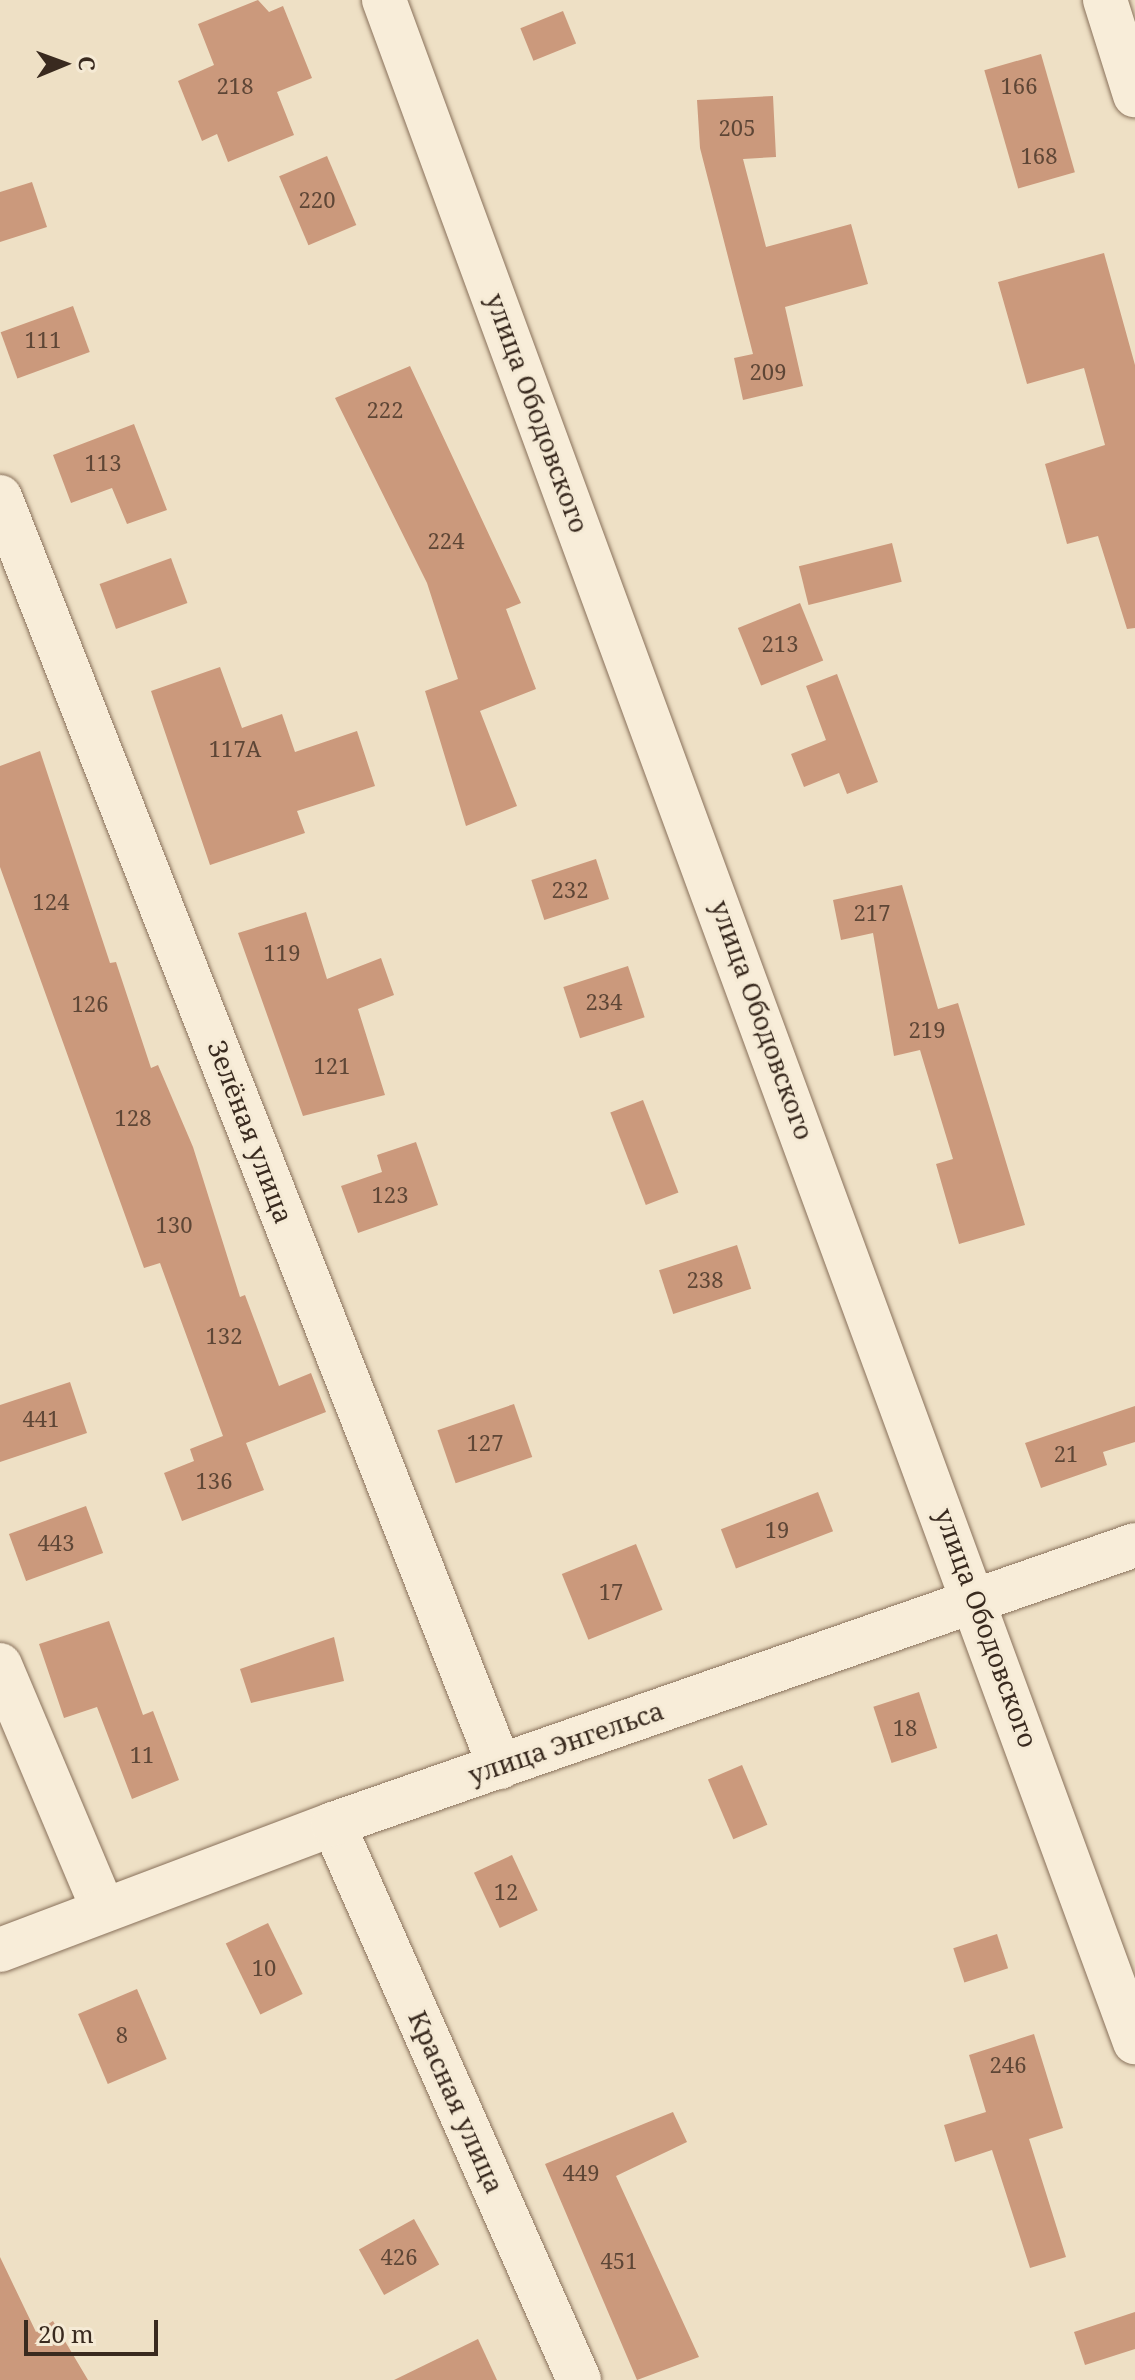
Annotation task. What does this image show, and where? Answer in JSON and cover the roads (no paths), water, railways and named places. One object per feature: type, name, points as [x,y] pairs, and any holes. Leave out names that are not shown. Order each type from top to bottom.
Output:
[{"type":"street","name":"улица Ободовского","points":[[384,0],[976,1598],[1135,2042]]},
{"type":"street","points":[[1105,0],[1135,95]]},
{"type":"street","name":"Зелёная улица","points":[[0,497],[500,1767]]},
{"type":"street","name":"улица Энгельса","points":[[0,1950],[333,1824],[1135,1545]]},
{"type":"street","points":[[0,1665],[103,1909]]},
{"type":"street","name":"Красная улица","points":[[333,1824],[579,2380]]}]
